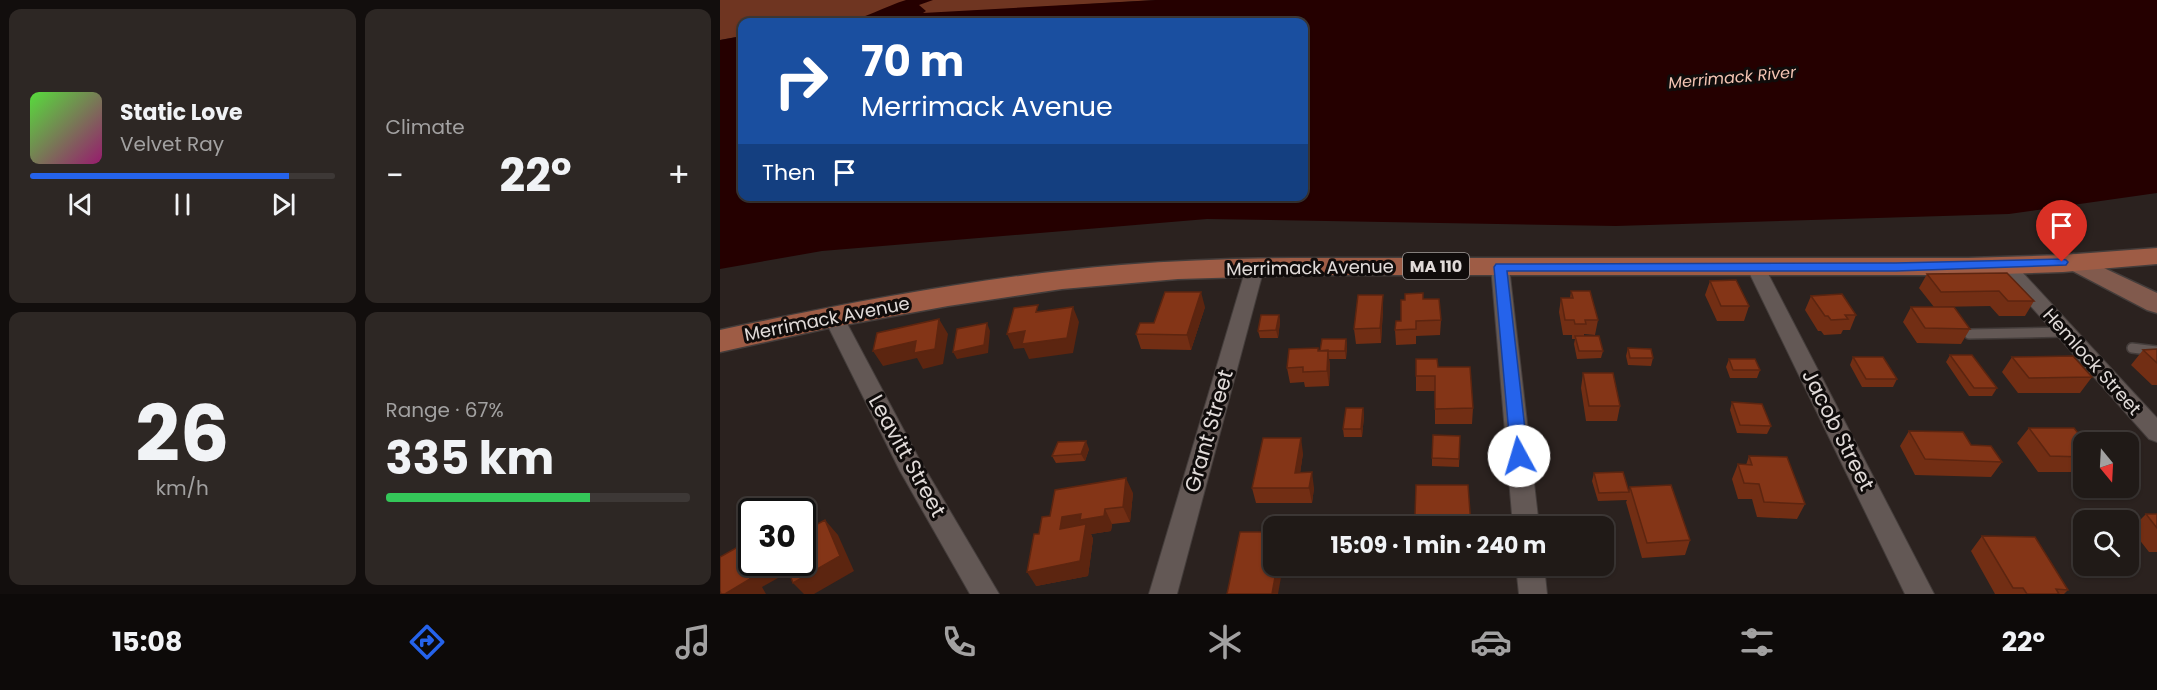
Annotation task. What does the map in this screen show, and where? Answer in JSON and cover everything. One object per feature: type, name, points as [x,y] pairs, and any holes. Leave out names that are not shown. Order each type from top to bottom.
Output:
[{"type":"main road","name":"Merrimack Avenue","points":[[720,341],[833,316],[1023,284],[1178,270],[1896,267],[2154,258]]},
{"type":"street","points":[[2074,262],[2157,304]]},
{"type":"street","name":"Hemlock Street","points":[[2004,264],[2157,433]]},
{"type":"street","name":"Jacob Street","points":[[1755,266],[1920,594]]},
{"type":"street","points":[[1500,267],[1525,516]]},
{"type":"street","name":"Grant Street","points":[[1163,594],[1255,268]]},
{"type":"street","name":"Leavitt Street","points":[[833,316],[909,464],[985,594]]},
{"type":"street","points":[[1531,576],[1533,594]]},
{"type":"lane","points":[[1969,334],[2065,332]]},
{"type":"lane","points":[[2132,348],[2157,351]]},
{"type":"shaded area","points":[[720,0],[1156,0],[882,18],[738,18],[738,37],[720,40]]},
{"type":"water","name":"Merrimack River","points":[[906,0],[933,0],[919,5],[926,11],[923,13],[1156,0],[2157,0],[2157,193],[2009,214],[1616,226],[1207,219],[822,251],[720,269],[720,40],[738,37],[738,201],[1308,201],[1308,18],[861,18]]},
{"type":"building","points":[[2007,273],[2034,301],[2008,301],[1999,291],[1941,292],[1927,274]]},
{"type":"building","points":[[1736,280],[1749,306],[1721,306],[1710,281]]},
{"type":"building","points":[[1571,291],[1590,291],[1598,320],[1585,320],[1586,324],[1575,324],[1574,320],[1565,320],[1561,298],[1573,298]]},
{"type":"building","points":[[1165,292],[1201,292],[1187,335],[1136,334],[1140,323],[1154,323]]},
{"type":"building","points":[[1423,293],[1423,299],[1439,299],[1441,320],[1416,321],[1416,329],[1395,330],[1396,321],[1401,321],[1401,300],[1405,300],[1405,294]]},
{"type":"building","points":[[1842,294],[1856,315],[1845,315],[1848,319],[1831,320],[1825,316],[1811,296]]},
{"type":"building","points":[[1358,295],[1383,295],[1380,328],[1354,329]]},
{"type":"building","points":[[1038,305],[1036,312],[1073,307],[1067,338],[1022,344],[1025,331],[1007,334],[1014,308]]},
{"type":"building","points":[[1911,307],[1954,307],[1970,329],[1925,328]]},
{"type":"building","points":[[1261,315],[1279,315],[1276,330],[1258,331]]},
{"type":"building","points":[[939,319],[935,349],[914,353],[916,341],[873,351],[877,333]]},
{"type":"building","points":[[987,323],[984,345],[953,352],[957,329]]},
{"type":"building","points":[[1575,336],[1599,336],[1603,351],[1579,351]]},
{"type":"building","points":[[1322,339],[1346,339],[1345,351],[1320,351]]},
{"type":"building","points":[[1318,348],[1318,351],[1328,350],[1327,371],[1303,372],[1303,367],[1287,368],[1289,349]]},
{"type":"building","points":[[1628,348],[1651,349],[1653,358],[1630,358]]},
{"type":"building","points":[[2157,349],[2157,363],[2143,350]]},
{"type":"building","points":[[1950,355],[1972,355],[1997,388],[1974,388]]},
{"type":"building","points":[[2073,356],[2092,377],[2029,378],[2012,357]]},
{"type":"building","points":[[1853,357],[1883,357],[1897,379],[1866,379]]},
{"type":"building","points":[[1416,359],[1437,359],[1438,367],[1470,367],[1473,408],[1435,409],[1435,376],[1416,376]]},
{"type":"building","points":[[1729,359],[1755,359],[1760,370],[1733,370]]},
{"type":"building","points":[[1583,373],[1613,373],[1620,406],[1589,406]]},
{"type":"building","points":[[1732,402],[1762,404],[1771,426],[1740,425]]},
{"type":"building","points":[[1346,408],[1363,408],[1361,429],[1343,429]]},
{"type":"building","points":[[2029,428],[2074,428],[2077,432],[2073,432],[2073,457],[2050,456]]},
{"type":"building","points":[[1909,431],[1963,432],[1971,445],[1991,446],[2002,462],[1925,459]]},
{"type":"building","points":[[1433,435],[1460,436],[1459,459],[1432,458]]},
{"type":"building","points":[[1263,438],[1301,438],[1295,473],[1312,472],[1309,488],[1252,488]]},
{"type":"building","points":[[1086,441],[1081,454],[1052,456],[1058,442]]},
{"type":"building","points":[[1749,456],[1787,457],[1805,504],[1764,502],[1759,484],[1744,483],[1738,464],[1752,465]]},
{"type":"building","points":[[1623,472],[1629,492],[1599,493],[1594,473]]},
{"type":"building","points":[[1126,478],[1123,507],[1105,509],[1104,516],[1080,520],[1081,514],[1062,517],[1060,529],[1086,524],[1080,561],[1027,572],[1034,534],[1039,534],[1042,517],[1050,516],[1055,490]]},
{"type":"building","points":[[1416,485],[1468,485],[1470,516],[1415,515]]},
{"type":"building","points":[[1671,485],[1690,540],[1647,543],[1630,487]]},
{"type":"building","points":[[2146,514],[2157,514],[2157,528]]},
{"type":"building","points":[[825,520],[840,556],[816,570],[816,525]]},
{"type":"building","points":[[1240,532],[1263,532],[1263,576],[1275,576],[1272,594],[1227,594]]},
{"type":"building","points":[[1982,536],[2035,537],[2068,590],[2056,589],[2059,594],[2027,594],[2023,588],[2013,588]]},
{"type":"building","points":[[738,547],[738,576],[748,576],[750,579],[725,594],[721,594],[720,591],[720,557]]},
{"type":"building","points":[[790,576],[805,576],[793,583]]},
{"type":"route","points":[[1519,456],[1500,267],[1896,267],[2062,262]]}]
